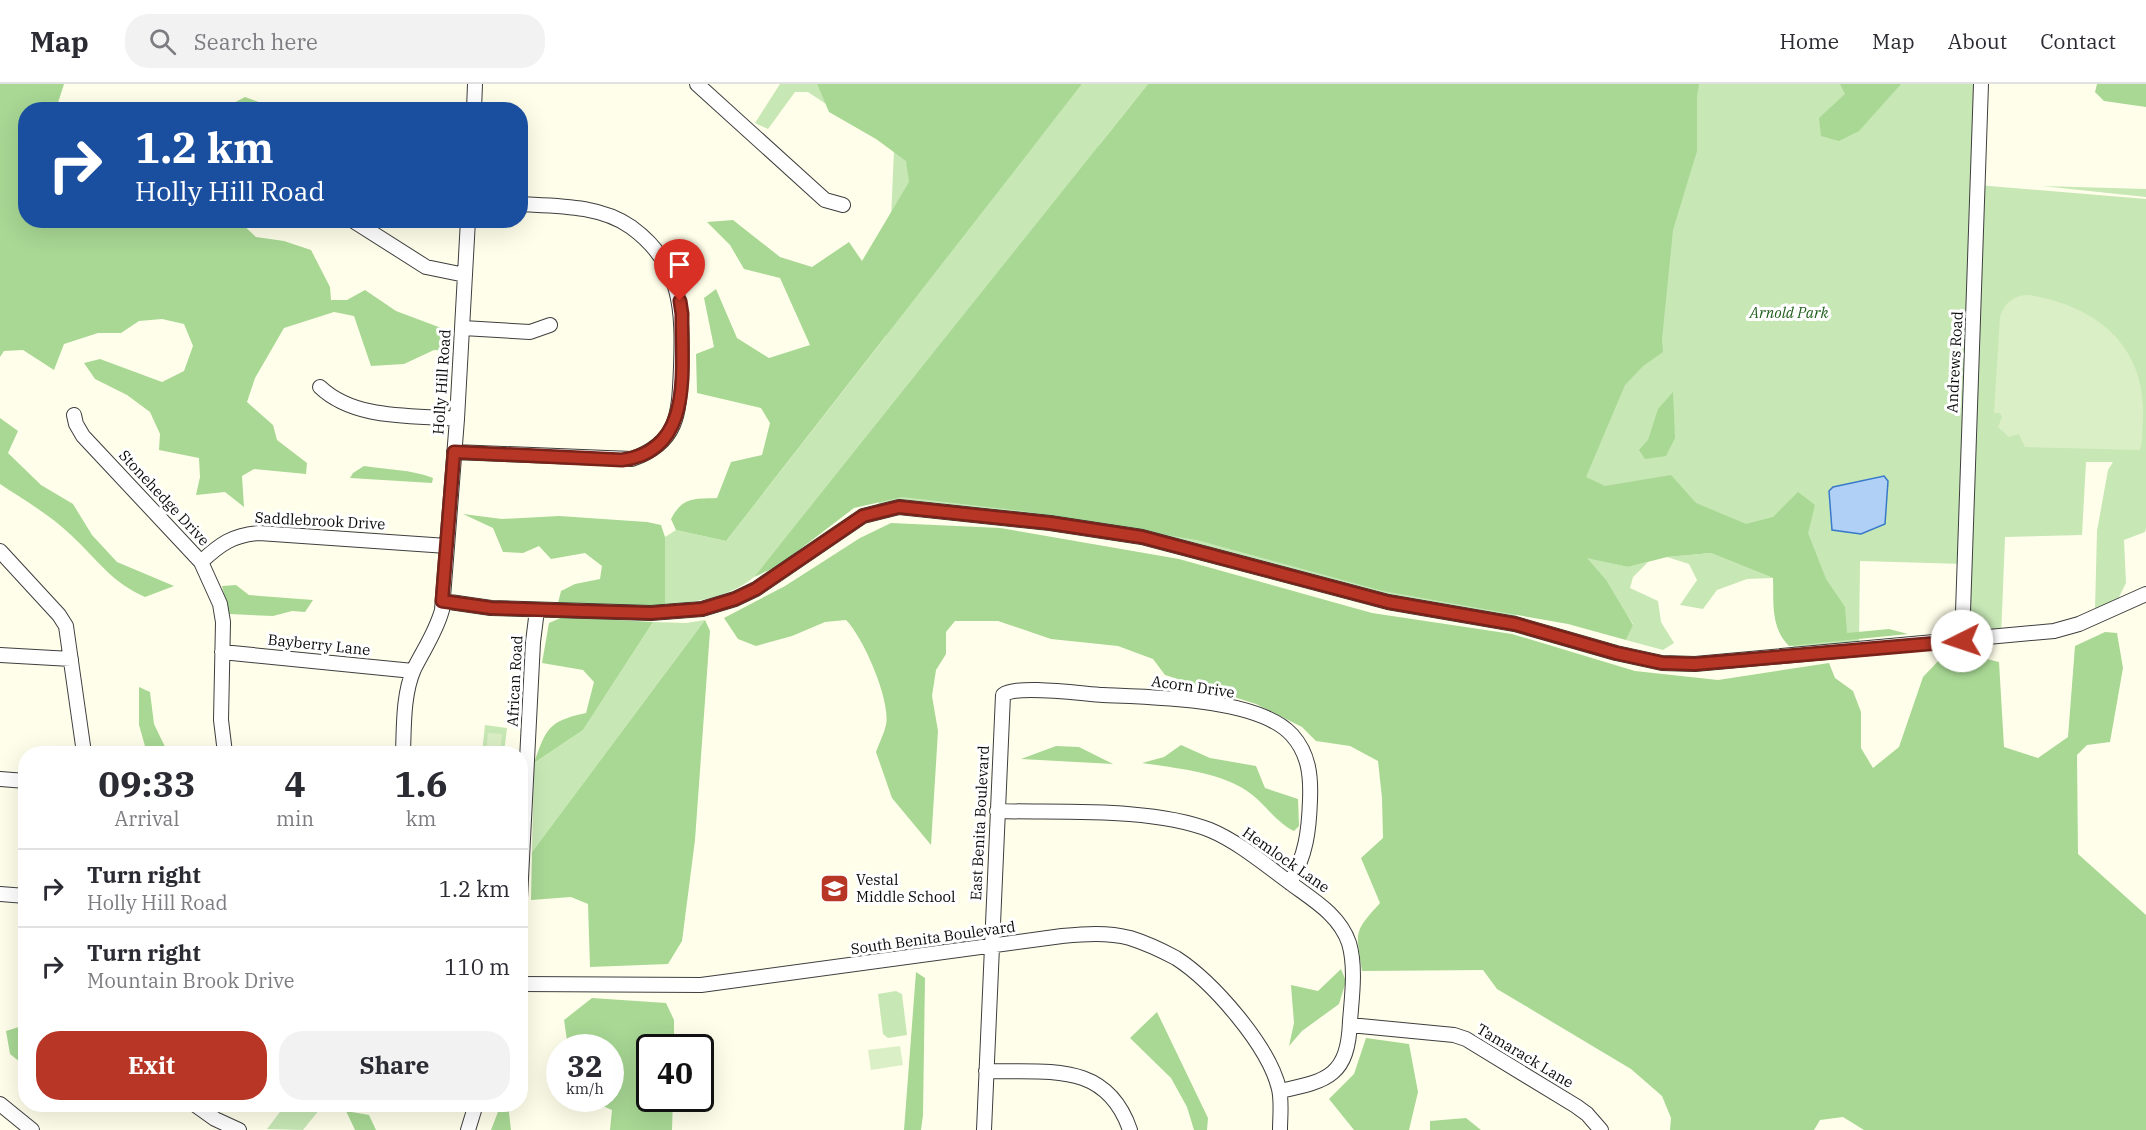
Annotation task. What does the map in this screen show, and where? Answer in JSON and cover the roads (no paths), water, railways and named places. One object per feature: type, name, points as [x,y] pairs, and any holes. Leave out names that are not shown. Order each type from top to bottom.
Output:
[{"type":"street","points":[[474,102],[475,84]]},
{"type":"street","points":[[697,84],[825,200],[843,205]]},
{"type":"street","name":"Andrews Road","points":[[1962,641],[1981,84]]},
{"type":"street","points":[[454,452],[632,459],[658,446],[669,434],[679,411],[682,314],[677,289],[662,258],[649,242],[614,217],[584,209],[528,205]]},
{"type":"street","points":[[365,228],[426,267],[465,275]]},
{"type":"street","name":"Holly Hill Road","points":[[403,746],[407,695],[413,671],[437,628],[442,601],[457,419],[468,228]]},
{"type":"street","points":[[463,328],[530,332],[550,325]]},
{"type":"street","points":[[320,387],[333,399],[352,407],[388,414],[457,419]]},
{"type":"street","name":"Stonehedge Drive","points":[[74,415],[83,436],[201,562],[220,604],[223,622],[221,720],[224,746]]},
{"type":"street","points":[[442,601],[491,608],[537,610],[651,613],[702,609],[735,599],[756,589],[863,516],[899,507],[1050,523],[1142,537],[1388,602],[1515,624],[1616,653],[1662,663],[1695,664],[2054,632],[2079,624],[2146,594]]},
{"type":"street","name":"Saddlebrook Drive","points":[[201,562],[228,539],[240,534],[259,533],[447,546]]},
{"type":"street","points":[[0,551],[59,615],[66,626],[83,746]]},
{"type":"street","name":"African Road","points":[[528,762],[537,610]]},
{"type":"street","name":"Bayberry Lane","points":[[222,652],[413,671]]},
{"type":"street","points":[[0,655],[71,659]]},
{"type":"street","name":"Acorn Drive","points":[[1002,698],[1008,691],[1033,691],[1179,699],[1234,708],[1266,718],[1283,728],[1303,751],[1311,780],[1306,849],[1290,883]]},
{"type":"street","name":"East Benita Boulevard","points":[[984,1130],[1002,698]]},
{"type":"street","points":[[0,779],[18,780]]},
{"type":"street","name":"Hemlock Lane","points":[[996,811],[1168,819],[1218,835],[1324,908],[1344,932],[1350,945],[1353,975],[1347,1052],[1336,1070],[1327,1078],[1312,1084],[1280,1090]]},
{"type":"street","points":[[0,894],[18,895]]},
{"type":"street","name":"South Benita Boulevard","points":[[528,984],[700,985],[1090,933],[1129,938],[1155,947],[1177,959],[1200,978],[1225,1004],[1260,1047],[1273,1070],[1280,1090]]},
{"type":"street","name":"Tamarack Lane","points":[[1350,1025],[1454,1035],[1466,1039],[1576,1106],[1587,1114],[1601,1130]]},
{"type":"street","points":[[986,1071],[1054,1074],[1092,1080],[1113,1096],[1125,1114],[1130,1130]]},
{"type":"street","points":[[1280,1090],[1280,1130]]},
{"type":"street","points":[[0,1104],[32,1130]]},
{"type":"street","points":[[205,1112],[239,1130]]},
{"type":"street","points":[[468,1130],[474,1112]]},
{"type":"water","points":[[1884,476],[1888,481],[1885,524],[1861,534],[1832,530],[1829,491],[1833,487]]},
{"type":"place","name":"Vestal Middle School","points":[[835,889]]},
{"type":"park label","name":"Arnold Park","points":[[1789,313]]}]
